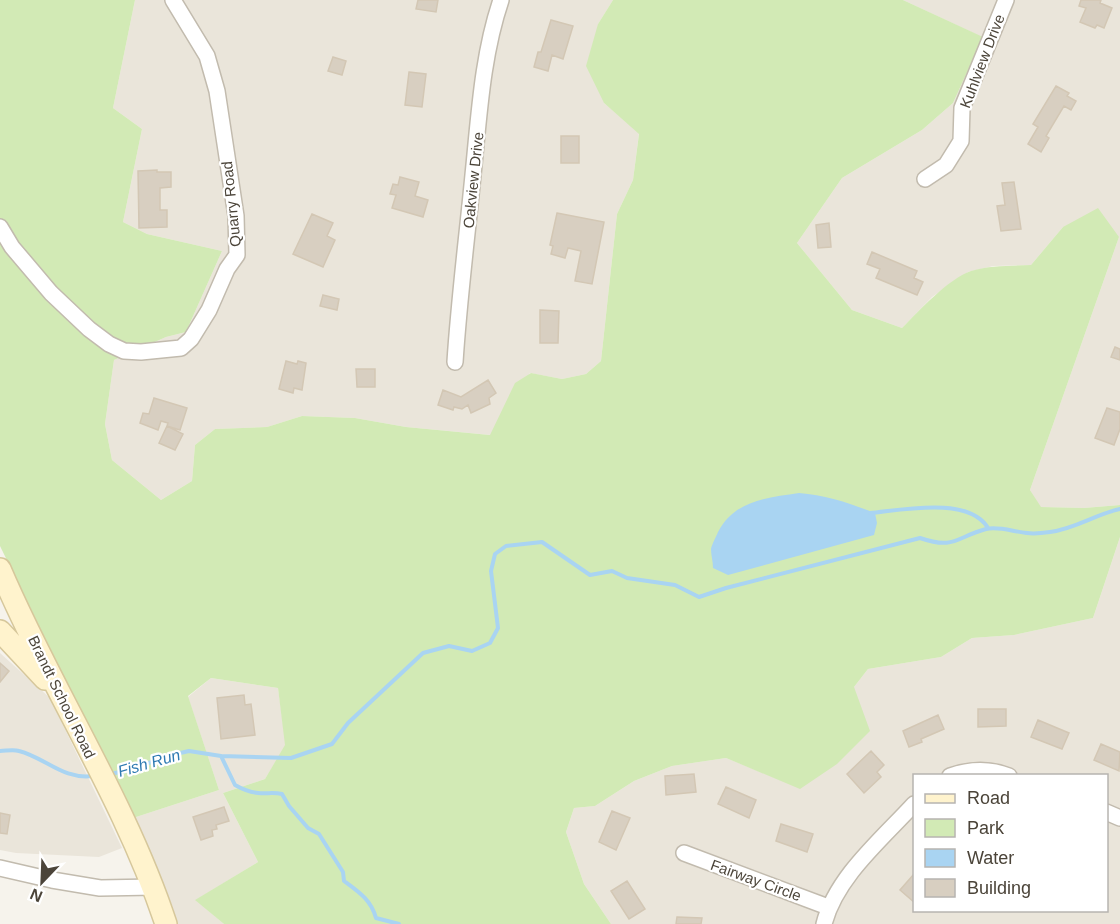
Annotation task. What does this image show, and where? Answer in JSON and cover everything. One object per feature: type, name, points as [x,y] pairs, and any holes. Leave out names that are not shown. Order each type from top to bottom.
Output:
[{"type":"street","name":"Quarry Road","points":[[0,227],[12,247],[51,293],[89,329],[109,344],[124,351],[141,352],[181,348],[191,339],[210,310],[227,269],[237,255],[236,216],[217,91],[207,56],[173,0]]},
{"type":"street","name":"Oakview Drive","points":[[455,362],[460,290],[483,80],[493,25],[501,0]]},
{"type":"street","name":"Kuhlview Drive","points":[[925,179],[946,165],[960,141],[962,108],[1006,0]]},
{"type":"street","name":"Brandt School Road","points":[[0,569],[127,827],[154,887],[166,924]]},
{"type":"street","points":[[0,631],[63,700]]},
{"type":"street","points":[[960,774],[979,770],[1004,774]]},
{"type":"street","points":[[824,924],[828,907],[837,890],[913,806]]},
{"type":"street","name":"Fairway Circle","points":[[684,853],[828,907]]},
{"type":"street","points":[[0,868],[100,888],[154,887]]},
{"type":"shaded area","points":[[135,0],[613,0],[598,24],[604,103],[639,133],[633,180],[617,214],[601,361],[586,374],[562,379],[530,373],[503,411],[491,435],[406,427],[355,418],[302,416],[267,427],[215,429],[195,445],[192,481],[161,500],[112,460],[105,424],[114,360],[166,337],[186,332],[222,251],[147,234],[123,222],[142,129],[113,108]]},
{"type":"shaded area","points":[[903,0],[1120,0],[1120,505],[1084,508],[1040,507],[1030,490],[1119,237],[1063,227],[1031,265],[993,266],[968,272],[932,297],[902,328],[852,310],[797,243],[842,178],[922,130],[953,103],[982,37]]},
{"type":"shaded area","points":[[1120,537],[1120,924],[611,924],[584,884],[566,832],[574,808],[595,806],[634,781],[672,766],[726,758],[800,788],[854,687],[868,669],[941,657],[972,638],[1014,635],[1093,618]]},
{"type":"shaded area","points":[[0,653],[50,698],[122,848],[99,857],[16,853],[0,850]]},
{"type":"shaded area","points":[[211,678],[278,688],[286,745],[265,779],[223,793],[258,862],[196,900],[224,924],[177,924],[173,907],[133,818],[219,790],[188,697]]},
{"type":"green space","points":[[0,0],[135,0],[113,108],[142,129],[123,222],[147,234],[222,251],[186,332],[166,337],[114,360],[105,424],[112,460],[161,500],[192,481],[195,445],[215,429],[267,427],[302,416],[355,418],[406,427],[490,435],[515,383],[531,373],[562,379],[586,374],[601,361],[617,214],[633,180],[639,134],[604,103],[586,66],[598,24],[613,0],[903,0],[983,37],[953,103],[922,130],[842,178],[797,243],[852,310],[902,328],[934,296],[962,275],[986,268],[1031,265],[1063,227],[1098,208],[1119,237],[1030,490],[1041,507],[1084,508],[1120,505],[1120,537],[1093,618],[1014,635],[972,638],[941,657],[868,669],[854,687],[870,731],[837,764],[800,789],[726,758],[672,766],[634,781],[595,806],[574,808],[566,832],[584,884],[611,924],[224,924],[195,900],[258,862],[223,793],[265,779],[285,745],[278,688],[211,678],[188,696],[219,790],[133,818],[0,546]]},
{"type":"water","points":[[799,493],[837,500],[875,513],[877,523],[874,535],[728,575],[713,568],[712,545],[725,521],[733,513],[752,502]]},
{"type":"building","points":[[418,0],[438,0],[436,12],[416,9]]},
{"type":"building","points":[[1081,0],[1101,0],[1100,3],[1112,8],[1104,28],[1097,25],[1095,28],[1080,22],[1086,8],[1079,6]]},
{"type":"building","points":[[551,20],[573,26],[563,59],[552,55],[548,71],[534,67]]},
{"type":"building","points":[[333,57],[346,61],[342,75],[328,71]]},
{"type":"building","points":[[409,72],[426,74],[422,107],[405,105]]},
{"type":"building","points":[[1056,86],[1069,93],[1067,96],[1076,101],[1071,110],[1064,106],[1046,136],[1049,138],[1041,152],[1028,144],[1038,127],[1033,124]]},
{"type":"building","points":[[561,136],[579,136],[579,163],[561,163]]},
{"type":"building","points":[[157,170],[157,172],[171,172],[171,187],[160,188],[160,210],[167,210],[167,227],[139,228],[138,171]]},
{"type":"building","points":[[400,177],[419,182],[415,196],[428,200],[423,217],[392,208],[396,195],[390,194],[393,184],[398,185]]},
{"type":"building","points":[[1014,182],[1021,229],[1001,231],[997,206],[1005,205],[1002,183]]},
{"type":"building","points":[[557,213],[604,222],[592,284],[575,281],[581,251],[568,248],[565,258],[551,254],[553,246],[550,245]]},
{"type":"building","points":[[312,214],[333,223],[327,236],[335,240],[323,267],[293,254]]},
{"type":"building","points":[[829,223],[831,247],[818,248],[816,225]]},
{"type":"building","points":[[872,252],[917,271],[914,278],[923,282],[917,295],[876,278],[880,269],[867,264]]},
{"type":"building","points":[[323,295],[339,299],[337,310],[320,306]]},
{"type":"building","points":[[540,310],[559,311],[558,343],[540,343]]},
{"type":"building","points":[[1115,347],[1120,349],[1120,360],[1111,357]]},
{"type":"building","points":[[286,361],[297,364],[298,361],[306,363],[302,390],[294,388],[293,393],[279,389]]},
{"type":"building","points":[[356,369],[375,369],[375,387],[357,387]]},
{"type":"building","points":[[488,380],[496,393],[489,398],[490,404],[471,413],[468,405],[462,409],[454,407],[453,410],[438,405],[443,390],[461,397]]},
{"type":"building","points":[[154,398],[187,408],[180,430],[167,426],[168,423],[161,421],[158,430],[140,423],[143,413],[149,414]]},
{"type":"building","points":[[1107,408],[1120,412],[1120,429],[1114,445],[1095,438]]},
{"type":"building","points":[[167,426],[183,434],[175,450],[159,443]]},
{"type":"building","points":[[0,663],[9,671],[0,682]]},
{"type":"building","points":[[244,695],[245,705],[251,704],[255,735],[221,739],[217,698]]},
{"type":"building","points":[[978,709],[1006,709],[1006,726],[978,727]]},
{"type":"building","points":[[938,715],[944,729],[909,747],[903,731]]},
{"type":"building","points":[[1038,720],[1069,733],[1062,749],[1031,737]]},
{"type":"building","points":[[1101,744],[1120,752],[1119,771],[1094,760]]},
{"type":"building","points":[[871,751],[884,765],[877,772],[881,777],[864,793],[847,774]]},
{"type":"building","points":[[694,774],[696,792],[666,795],[665,776]]},
{"type":"building","points":[[726,787],[756,800],[749,818],[718,804]]},
{"type":"building","points":[[224,807],[229,821],[216,825],[217,829],[212,830],[213,836],[201,840],[193,817]]},
{"type":"building","points":[[612,811],[630,818],[616,850],[599,842]]},
{"type":"building","points":[[0,813],[10,815],[7,834],[0,833]]},
{"type":"building","points":[[781,824],[813,834],[807,852],[776,841]]},
{"type":"building","points":[[913,875],[913,901],[900,890]]},
{"type":"building","points":[[627,881],[645,909],[629,919],[611,891]]},
{"type":"building","points":[[677,917],[702,918],[701,924],[676,924]]},
{"type":"waterway","points":[[870,513],[916,508],[951,508],[979,518],[988,528]]},
{"type":"waterway","points":[[221,756],[291,758],[332,744],[348,723],[423,653],[449,646],[472,651],[490,643],[498,628],[491,571],[495,554],[506,546],[542,542],[590,575],[612,571],[627,578],[675,585],[699,597],[920,538],[948,543],[991,528],[1030,533],[1050,532],[1068,528],[1120,509]]},
{"type":"waterway","name":"Fish Run","points":[[0,751],[19,751],[64,772],[93,776]]},
{"type":"waterway","name":"Fish Run","points":[[109,774],[132,770],[163,757],[189,751],[221,756],[235,785],[255,793],[282,794],[308,828],[319,834],[343,872],[344,881],[368,901],[376,918],[399,924]]}]
